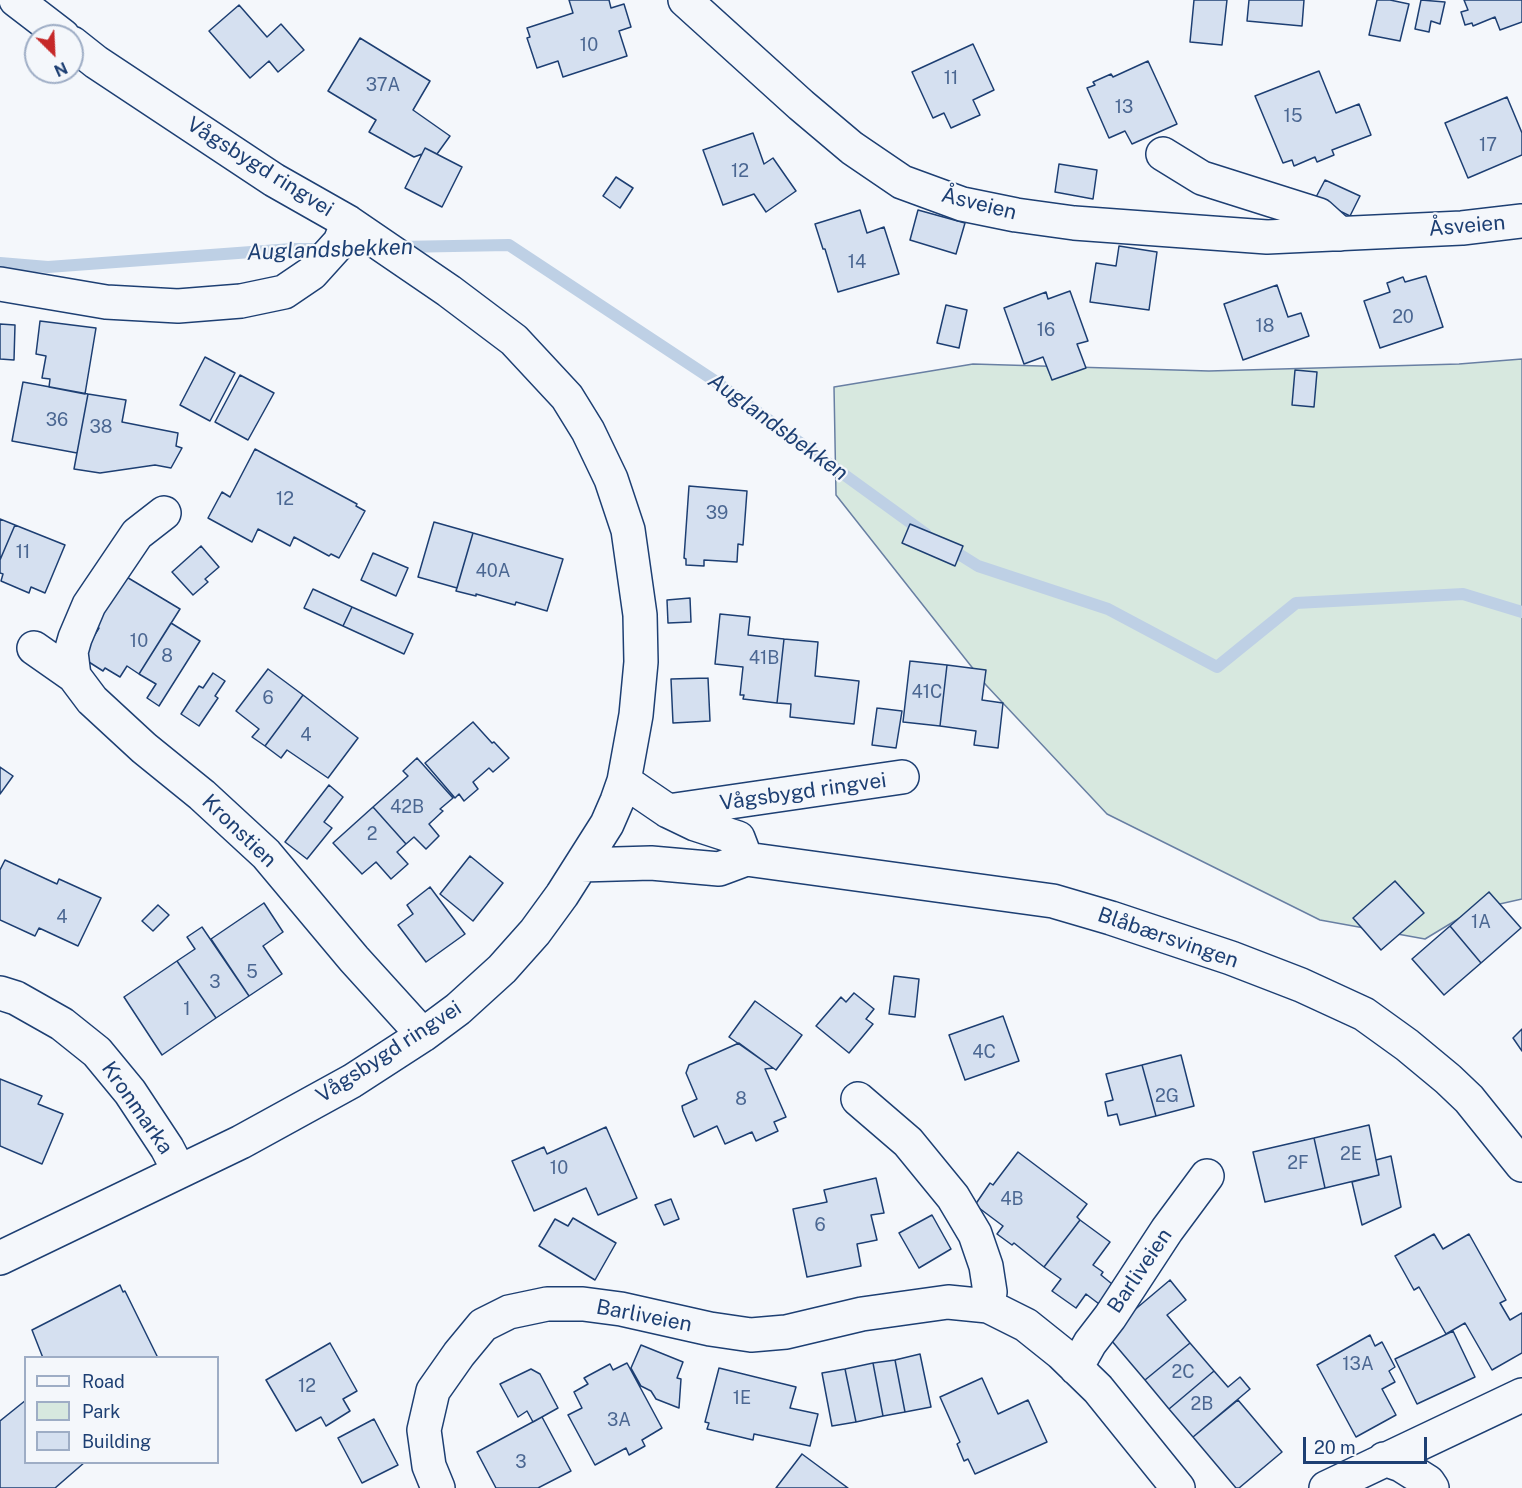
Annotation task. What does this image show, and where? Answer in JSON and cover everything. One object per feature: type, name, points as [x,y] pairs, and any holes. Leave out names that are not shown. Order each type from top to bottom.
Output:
[{"type":"street","points":[[16,0],[47,24]]},
{"type":"street","name":"Åsveien","points":[[685,0],[852,148],[902,182],[962,204],[1016,215],[1074,223],[1267,237],[1462,228],[1522,221]]},
{"type":"street","name":"Vågsbygd ringvei","points":[[0,1258],[241,1142],[352,1081],[423,1035],[458,1009],[502,969],[549,914],[607,824],[624,781],[636,715],[641,662],[640,615],[628,530],[611,480],[588,431],[567,397],[514,340],[448,291],[348,222],[274,180],[84,52]]},
{"type":"street","points":[[1163,154],[1202,178],[1319,215],[1340,234]]},
{"type":"street","points":[[0,284],[106,302],[178,306],[241,301],[284,292],[312,273],[340,242],[348,222]]},
{"type":"street","points":[[74,676],[73,645],[89,605],[137,534],[164,513]]},
{"type":"street","name":"Kronstien","points":[[34,648],[74,676],[92,700],[266,854],[354,959],[423,1035]]},
{"type":"street","name":"Vågsbygd ringvei","points":[[668,812],[902,777]]},
{"type":"street","points":[[624,781],[668,812],[695,824],[738,838],[746,859]]},
{"type":"street","name":"Blåbærsvingen","points":[[581,865],[651,863],[719,869],[746,859],[1053,901],[1122,921],[1302,985],[1364,1014],[1407,1045],[1469,1099],[1522,1165]]},
{"type":"street","name":"Kronmarka","points":[[0,993],[16,998],[62,1024],[97,1052],[130,1092],[167,1148],[179,1171]]},
{"type":"street","points":[[858,1099],[908,1143],[952,1197],[975,1234],[986,1266],[990,1292],[988,1306]]},
{"type":"street","name":"Barliveien","points":[[1076,1368],[1090,1343],[1110,1317],[1167,1230],[1207,1176]]},
{"type":"street","name":"Barliveien","points":[[438,1488],[429,1466],[424,1430],[433,1391],[459,1354],[483,1326],[509,1312],[547,1305],[584,1304],[621,1309],[710,1329],[751,1335],[786,1332],[862,1314],[948,1302],[988,1306],[1026,1325],[1061,1353],[1098,1389],[1178,1488]]},
{"type":"street","points":[[1326,1488],[1522,1395]]},
{"type":"street","points":[[1384,1459],[1401,1465],[1428,1482],[1432,1488]]},
{"type":"green space","points":[[1522,359],[1522,899],[1473,910],[1425,939],[1320,920],[1107,814],[986,685],[836,495],[834,387],[973,364],[1209,371],[1459,364]]},
{"type":"building","points":[[569,0],[609,0],[611,8],[624,4],[631,27],[619,31],[627,56],[563,77],[558,61],[537,68],[527,38],[530,37],[527,28],[573,13]]},
{"type":"building","points":[[1194,0],[1227,0],[1222,45],[1190,42]]},
{"type":"building","points":[[1249,0],[1304,0],[1302,26],[1247,21]]},
{"type":"building","points":[[1377,0],[1409,4],[1400,41],[1369,35]]},
{"type":"building","points":[[1421,0],[1445,2],[1440,24],[1431,21],[1429,32],[1415,29]]},
{"type":"building","points":[[1464,0],[1522,0],[1522,22],[1500,30],[1495,17],[1473,26],[1472,23],[1465,25],[1461,12],[1468,10]]},
{"type":"building","points":[[239,5],[267,37],[281,24],[304,50],[278,72],[269,61],[250,78],[209,31]]},
{"type":"building","points":[[360,38],[430,81],[413,110],[450,136],[437,154],[425,148],[422,154],[414,157],[369,132],[376,120],[328,91]]},
{"type":"building","points":[[973,44],[994,90],[973,100],[980,115],[951,128],[944,113],[933,118],[912,72]]},
{"type":"building","points":[[1148,61],[1177,124],[1132,144],[1125,131],[1109,138],[1087,88],[1095,85],[1093,82],[1111,74],[1113,77]]},
{"type":"building","points":[[1319,71],[1336,113],[1359,104],[1371,135],[1332,150],[1334,155],[1317,162],[1315,157],[1294,166],[1292,160],[1283,163],[1255,96]]},
{"type":"building","points":[[1507,97],[1522,133],[1522,155],[1468,178],[1445,123]]},
{"type":"building","points":[[753,133],[764,164],[773,158],[796,191],[766,212],[754,194],[723,205],[703,150]]},
{"type":"building","points":[[425,148],[462,167],[442,207],[405,188]]},
{"type":"building","points":[[1059,164],[1097,170],[1093,199],[1055,192]]},
{"type":"building","points":[[616,177],[633,188],[620,208],[603,196]]},
{"type":"building","points":[[1325,180],[1360,196],[1350,216],[1315,199]]},
{"type":"building","points":[[860,210],[867,233],[884,227],[899,274],[838,292],[815,224]]},
{"type":"building","points":[[918,210],[965,223],[956,254],[910,240]]},
{"type":"building","points":[[1119,246],[1157,252],[1149,310],[1090,302],[1096,263],[1116,266]]},
{"type":"building","points":[[1426,276],[1443,327],[1380,348],[1364,301],[1390,292],[1387,283],[1403,277],[1405,282]]},
{"type":"building","points":[[1277,285],[1288,317],[1301,313],[1309,336],[1243,360],[1224,304]]},
{"type":"building","points":[[1070,291],[1088,341],[1077,344],[1086,368],[1052,380],[1043,357],[1024,364],[1004,308],[1046,292],[1048,299]]},
{"type":"building","points":[[946,305],[967,310],[959,348],[937,343]]},
{"type":"building","points":[[40,321],[96,328],[85,394],[49,387],[50,379],[42,378],[46,356],[36,354]]},
{"type":"building","points":[[0,324],[15,325],[14,360],[0,359]]},
{"type":"building","points":[[205,357],[235,373],[210,421],[180,405]]},
{"type":"building","points":[[1295,370],[1317,372],[1314,407],[1292,405]]},
{"type":"building","points":[[240,375],[274,393],[248,440],[215,422]]},
{"type":"building","points":[[23,382],[88,394],[77,453],[12,441]]},
{"type":"building","points":[[88,394],[126,400],[122,422],[178,433],[176,446],[182,448],[171,468],[155,465],[100,473],[74,469]]},
{"type":"building","points":[[255,449],[357,504],[356,506],[365,511],[339,558],[331,554],[329,556],[294,537],[290,546],[258,529],[252,542],[208,518],[222,492],[230,497]]},
{"type":"building","points":[[689,486],[747,491],[743,545],[738,544],[737,562],[704,560],[704,566],[686,565],[684,558]]},
{"type":"building","points":[[0,519],[15,525],[0,560]]},
{"type":"building","points":[[434,522],[473,533],[457,588],[418,577]]},
{"type":"building","points":[[910,524],[963,546],[955,566],[902,543]]},
{"type":"building","points":[[15,525],[65,545],[45,593],[31,587],[29,593],[1,581],[3,574],[0,573],[0,560]]},
{"type":"building","points":[[473,533],[563,559],[547,611],[516,602],[515,605],[456,591]]},
{"type":"building","points":[[201,546],[219,567],[205,579],[208,582],[193,595],[172,572]]},
{"type":"building","points":[[373,553],[408,568],[396,596],[361,580]]},
{"type":"building","points":[[125,576],[180,609],[139,674],[127,666],[120,677],[105,668],[103,671],[81,657],[99,628],[95,625]]},
{"type":"building","points":[[313,589],[352,607],[343,626],[304,608]]},
{"type":"building","points":[[690,598],[691,622],[668,623],[667,600]]},
{"type":"building","points":[[352,607],[413,634],[404,654],[343,626]]},
{"type":"building","points":[[720,614],[750,617],[748,635],[784,639],[777,703],[743,699],[744,695],[740,695],[743,667],[715,664]]},
{"type":"building","points":[[171,623],[200,641],[159,706],[147,698],[156,684],[139,674]]},
{"type":"building","points":[[784,639],[818,642],[815,676],[859,681],[854,724],[790,717],[791,704],[777,703]]},
{"type":"building","points":[[910,661],[947,665],[940,726],[903,722]]},
{"type":"building","points":[[947,665],[986,670],[982,700],[1003,703],[998,748],[974,745],[976,731],[940,726]]},
{"type":"building","points":[[268,669],[303,695],[265,746],[252,737],[259,729],[236,711]]},
{"type":"building","points":[[213,673],[225,681],[215,696],[218,698],[199,726],[181,714],[199,686],[203,688]]},
{"type":"building","points":[[708,678],[710,721],[673,723],[671,679]]},
{"type":"building","points":[[303,695],[358,738],[328,778],[287,750],[281,758],[265,746]]},
{"type":"building","points":[[877,708],[902,711],[896,748],[872,745]]},
{"type":"building","points":[[473,722],[509,758],[493,772],[489,768],[473,782],[478,789],[464,801],[459,794],[455,798],[425,763]]},
{"type":"building","points":[[417,758],[453,798],[440,809],[443,811],[429,824],[439,836],[426,849],[414,837],[406,844],[373,807],[408,776],[403,771]]},
{"type":"building","points":[[0,767],[13,776],[0,794]]},
{"type":"building","points":[[329,785],[343,797],[324,822],[332,828],[307,859],[285,842]]},
{"type":"building","points":[[373,807],[406,844],[397,852],[408,864],[391,879],[376,862],[362,874],[333,843]]},
{"type":"building","points":[[470,856],[503,883],[473,921],[440,894]]},
{"type":"building","points":[[5,860],[57,884],[59,879],[101,898],[78,946],[39,928],[35,936],[0,920],[0,870]]},
{"type":"building","points":[[1395,881],[1424,913],[1381,950],[1353,918]]},
{"type":"building","points":[[430,887],[465,934],[426,962],[398,925],[413,914],[407,905]]},
{"type":"building","points":[[1489,892],[1521,928],[1481,963],[1450,926]]},
{"type":"building","points":[[264,903],[283,932],[263,946],[282,974],[249,996],[211,939]]},
{"type":"building","points":[[158,905],[169,915],[153,931],[142,921]]},
{"type":"building","points":[[1450,926],[1481,963],[1444,995],[1412,959]]},
{"type":"building","points":[[202,927],[249,996],[216,1018],[177,961],[195,949],[187,937]]},
{"type":"building","points":[[177,961],[216,1018],[162,1055],[124,997]]},
{"type":"building","points":[[894,976],[919,979],[915,1017],[889,1014]]},
{"type":"building","points":[[854,993],[874,1009],[866,1019],[873,1024],[849,1053],[816,1026],[841,997],[846,1002]]},
{"type":"building","points":[[755,1001],[802,1035],[776,1070],[729,1037]]},
{"type":"building","points":[[1003,1016],[1019,1061],[965,1080],[949,1035]]},
{"type":"building","points":[[1522,1029],[1522,1051],[1513,1038]]},
{"type":"building","points":[[739,1043],[773,1068],[765,1069],[786,1117],[774,1122],[778,1131],[756,1141],[752,1132],[725,1144],[717,1126],[694,1137],[682,1106],[697,1099],[686,1073],[689,1065]]},
{"type":"building","points":[[1181,1055],[1194,1106],[1156,1116],[1142,1065]]},
{"type":"building","points":[[1142,1065],[1156,1116],[1120,1125],[1117,1114],[1108,1116],[1105,1102],[1113,1100],[1106,1074]]},
{"type":"building","points":[[0,1079],[42,1096],[38,1104],[63,1114],[42,1164],[0,1146]]},
{"type":"building","points":[[1369,1125],[1379,1175],[1325,1188],[1314,1138]]},
{"type":"building","points":[[606,1127],[637,1198],[598,1215],[586,1188],[534,1211],[512,1161],[544,1147],[547,1154]]},
{"type":"building","points":[[1314,1138],[1325,1188],[1265,1202],[1253,1152]]},
{"type":"building","points":[[1018,1152],[1087,1204],[1077,1217],[1080,1220],[1044,1267],[1014,1243],[1012,1245],[997,1234],[1003,1226],[975,1205],[990,1183],[993,1185]]},
{"type":"building","points":[[1391,1156],[1401,1207],[1362,1225],[1352,1182],[1379,1175],[1376,1160]]},
{"type":"building","points":[[876,1178],[884,1213],[871,1215],[877,1240],[857,1244],[861,1266],[807,1277],[793,1209],[827,1202],[824,1190]]},
{"type":"building","points":[[671,1199],[679,1219],[664,1225],[655,1205]]},
{"type":"building","points":[[932,1215],[951,1249],[919,1268],[899,1233]]},
{"type":"building","points":[[573,1218],[616,1243],[595,1280],[539,1246],[555,1219],[568,1226]]},
{"type":"building","points":[[1080,1220],[1110,1242],[1093,1265],[1103,1272],[1101,1275],[1117,1288],[1103,1307],[1086,1294],[1076,1308],[1052,1291],[1061,1279],[1044,1267]]},
{"type":"building","points":[[1434,1234],[1443,1249],[1469,1234],[1506,1300],[1500,1303],[1510,1320],[1522,1313],[1522,1353],[1492,1370],[1465,1323],[1446,1334],[1419,1287],[1414,1290],[1395,1256]]},
{"type":"building","points":[[1170,1280],[1186,1300],[1167,1315],[1190,1343],[1145,1380],[1111,1340],[1119,1323]]},
{"type":"building","points":[[120,1285],[157,1356],[42,1356],[32,1330]]},
{"type":"building","points":[[1453,1331],[1475,1377],[1417,1404],[1395,1359]]},
{"type":"building","points":[[1370,1335],[1375,1346],[1382,1342],[1395,1367],[1389,1371],[1395,1382],[1382,1389],[1396,1415],[1356,1437],[1317,1365]]},
{"type":"building","points":[[330,1343],[357,1391],[343,1399],[350,1411],[326,1426],[321,1417],[296,1431],[266,1380]]},
{"type":"building","points":[[1190,1343],[1214,1371],[1169,1409],[1145,1380]]},
{"type":"building","points":[[641,1345],[683,1362],[677,1378],[681,1379],[679,1408],[656,1399],[651,1391],[641,1386],[631,1368]]},
{"type":"building","points":[[920,1354],[931,1407],[905,1412],[895,1360]]},
{"type":"building","points":[[895,1360],[905,1412],[883,1416],[873,1363]]},
{"type":"building","points":[[627,1363],[662,1428],[642,1440],[645,1446],[629,1455],[626,1448],[595,1465],[568,1415],[582,1408],[574,1392],[588,1384],[584,1378],[610,1364],[613,1370]]},
{"type":"building","points":[[873,1363],[883,1416],[856,1422],[845,1369]]},
{"type":"building","points":[[719,1368],[796,1387],[790,1408],[818,1414],[810,1446],[754,1434],[753,1440],[707,1429],[709,1423],[705,1422]]},
{"type":"building","points":[[531,1369],[540,1374],[558,1408],[533,1422],[527,1411],[518,1417],[500,1384]]},
{"type":"building","points":[[845,1369],[856,1422],[832,1426],[822,1373]]},
{"type":"building","points":[[1214,1371],[1228,1387],[1240,1377],[1250,1389],[1193,1437],[1169,1409]]},
{"type":"building","points":[[982,1378],[998,1414],[1028,1400],[1047,1442],[975,1474],[968,1459],[964,1461],[957,1444],[960,1442],[940,1397]]},
{"type":"building","points":[[1238,1400],[1282,1452],[1239,1488],[1236,1488],[1193,1437]]},
{"type":"building","points":[[24,1402],[24,1464],[83,1464],[55,1488],[0,1488],[0,1421]]},
{"type":"building","points":[[542,1417],[571,1471],[538,1488],[496,1488],[477,1452]]},
{"type":"building","points":[[374,1419],[398,1465],[362,1483],[338,1438]]},
{"type":"building","points":[[802,1454],[848,1488],[776,1488]]},
{"type":"waterway","name":"Auglandsbekken","points":[[398,247],[509,245],[715,381],[926,534]]},
{"type":"waterway","name":"Auglandsbekken","points":[[0,263],[48,267],[292,249],[326,249]]},
{"type":"waterway","name":"Auglandsbekken","points":[[946,546],[978,566],[1108,609],[1217,667],[1296,603],[1463,594],[1522,612]]}]
